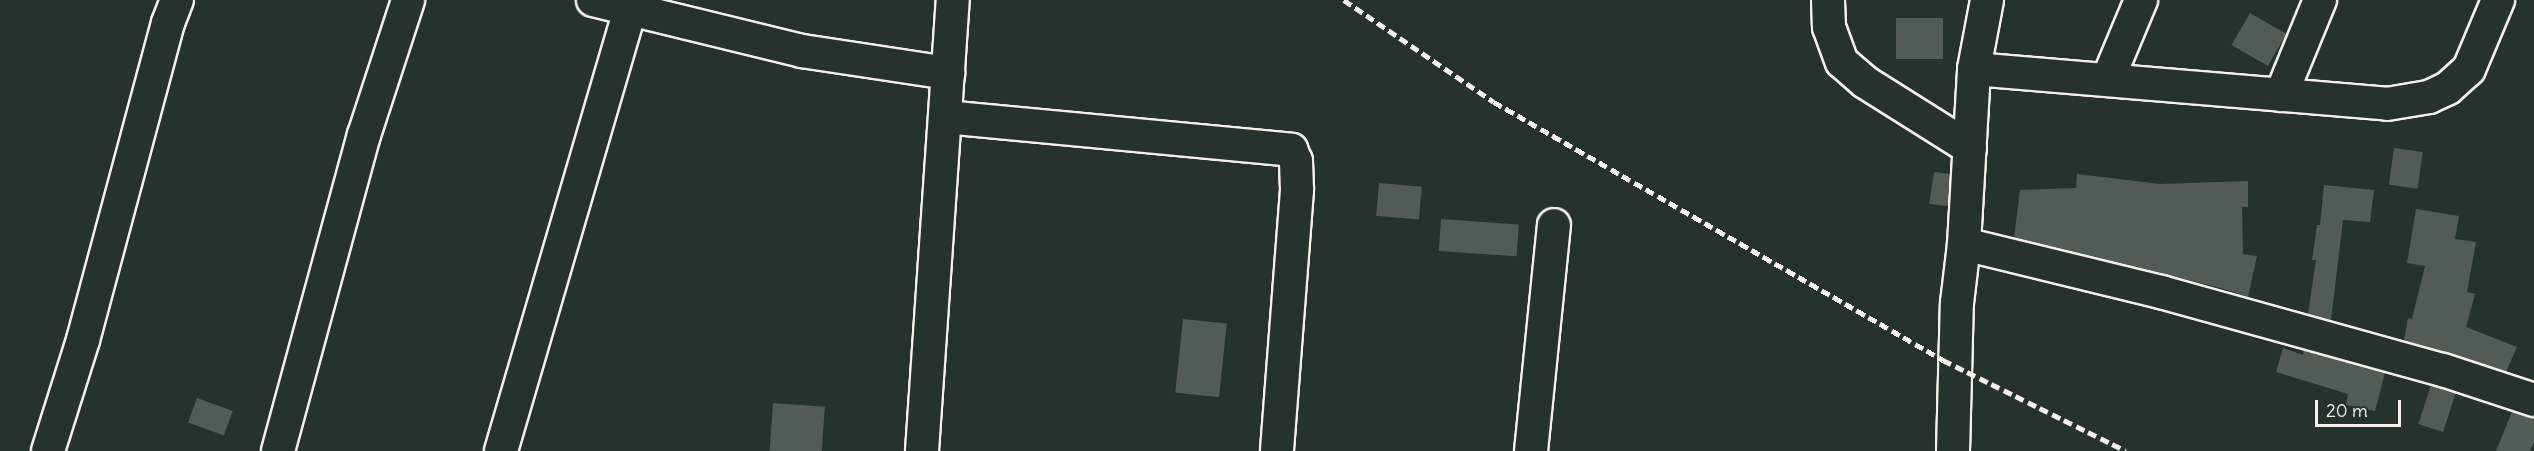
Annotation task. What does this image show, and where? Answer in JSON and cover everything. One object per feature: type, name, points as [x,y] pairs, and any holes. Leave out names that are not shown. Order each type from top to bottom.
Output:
[{"type":"street","points":[[48,451],[83,340],[168,23],[177,0]]},
{"type":"street","points":[[278,451],[363,135],[408,0]]},
{"type":"street","points":[[593,0],[632,5],[802,51],[948,74]]},
{"type":"street","points":[[922,451],[953,0]]},
{"type":"street","points":[[1828,0],[1829,27],[1842,62],[1865,82],[1970,148]]},
{"type":"street","points":[[1953,451],[1957,303],[1964,243],[1974,69],[1987,0]]},
{"type":"street","points":[[2108,79],[2141,0]]},
{"type":"street","points":[[2281,94],[2320,0]]},
{"type":"street","points":[[1974,69],[2387,104],[2429,97],[2448,88],[2469,69],[2498,0]]},
{"type":"street","points":[[501,451],[632,5]]},
{"type":"street","points":[[945,117],[1291,150],[1296,161],[1298,190],[1277,451],[1284,451]]},
{"type":"street","points":[[1531,451],[1554,225]]},
{"type":"street","points":[[1964,243],[2184,298],[2443,370],[2534,400]]},
{"type":"building","points":[[2250,13],[2286,34],[2268,66],[2232,45]]},
{"type":"building","points":[[1896,18],[1943,18],[1943,59],[1896,59]]},
{"type":"building","points":[[2394,148],[2423,152],[2418,189],[2389,185]]},
{"type":"building","points":[[1934,172],[1950,174],[1948,206],[1929,204]]},
{"type":"building","points":[[2077,174],[2160,184],[2248,181],[2248,207],[2242,207],[2243,254],[2257,256],[2248,297],[2221,288],[2014,238],[2020,190],[2076,188]]},
{"type":"building","points":[[1379,183],[1422,187],[1419,220],[1376,216]]},
{"type":"building","points":[[2324,185],[2374,190],[2370,222],[2343,220],[2331,320],[2308,314],[2316,260],[2312,260],[2317,225],[2320,225]]},
{"type":"building","points":[[2416,209],[2459,216],[2455,239],[2476,242],[2467,292],[2475,294],[2466,327],[2517,347],[2506,372],[2404,340],[2408,318],[2412,319],[2425,266],[2407,263]]},
{"type":"building","points":[[1441,219],[1519,224],[1517,256],[1439,251]]},
{"type":"building","points":[[1183,319],[1227,324],[1219,397],[1175,393]]},
{"type":"building","points":[[2283,348],[2303,355],[2304,350],[2385,373],[2375,411],[2346,405],[2348,394],[2276,372]]},
{"type":"building","points":[[2431,385],[2456,393],[2443,432],[2418,424]]},
{"type":"building","points":[[197,398],[233,411],[224,435],[188,422]]},
{"type":"building","points":[[773,403],[825,407],[822,451],[770,451]]},
{"type":"building","points":[[2512,412],[2534,417],[2534,442],[2530,451],[2496,451]]},
{"type":"railway","points":[[1344,0],[1494,102],[1943,360],[2126,451]]}]
